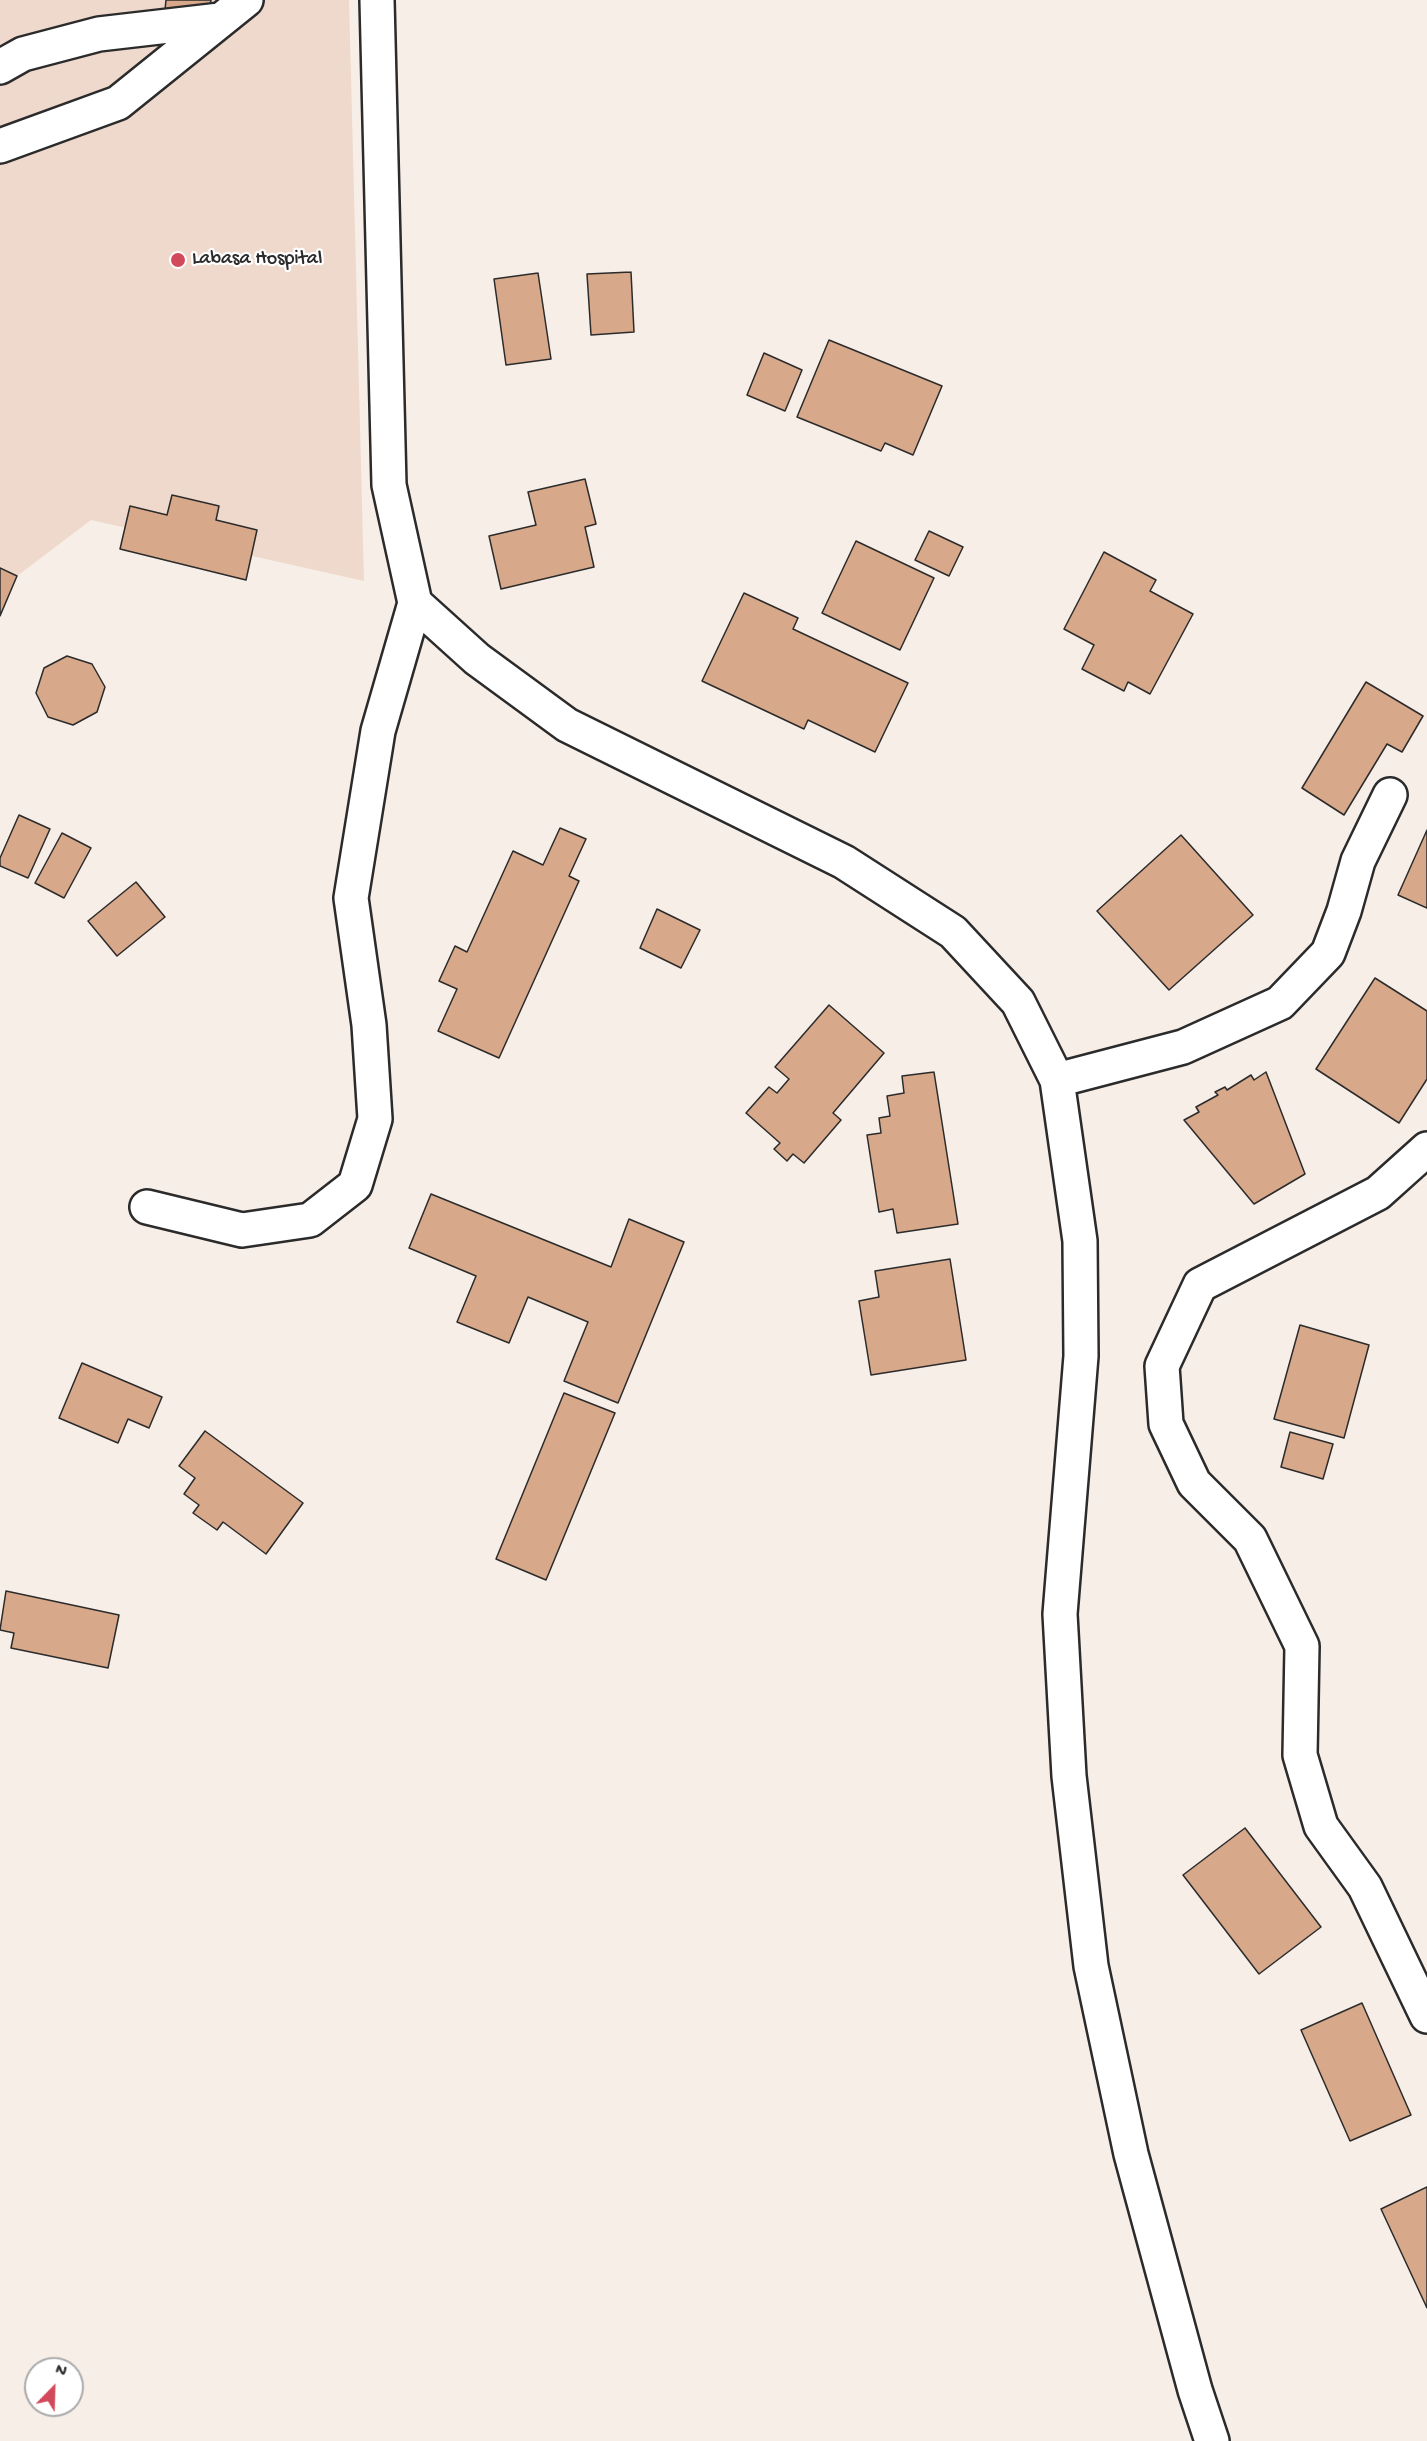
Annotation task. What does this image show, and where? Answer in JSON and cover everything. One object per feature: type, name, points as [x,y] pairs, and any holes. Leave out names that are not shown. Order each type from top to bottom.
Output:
[{"type":"street","points":[[3,150],[118,103],[246,0]]},
{"type":"street","points":[[147,1207],[242,1230],[309,1220],[355,1185],[375,1119],[369,1025],[351,898],[378,731],[415,603],[389,485],[377,0]]},
{"type":"street","points":[[0,67],[24,54],[99,34],[220,20]]},
{"type":"street","points":[[415,603],[477,659],[567,725],[843,862],[953,932],[1018,1002],[1057,1080],[1080,1241],[1081,1356],[1060,1614],[1069,1776],[1091,1966],[1131,2154],[1195,2390],[1212,2441]]},
{"type":"street","points":[[1057,1080],[1183,1047],[1280,1003],[1328,952],[1344,911],[1358,861],[1390,795]]},
{"type":"street","points":[[1427,1149],[1378,1193],[1200,1285],[1162,1366],[1166,1424],[1194,1483],[1251,1539],[1302,1646],[1300,1755],[1321,1826],[1365,1887],[1427,2016]]},
{"type":"shaded area","name":"Labasa Hospital","points":[[0,0],[349,0],[364,581],[91,520],[17,576],[0,586]]},
{"type":"building","points":[[166,0],[211,0],[209,16],[165,10]]},
{"type":"building","points":[[631,272],[634,332],[591,335],[587,274]]},
{"type":"building","points":[[538,273],[551,359],[506,365],[494,279]]},
{"type":"building","points":[[829,340],[942,386],[913,455],[885,443],[881,451],[797,417]]},
{"type":"building","points":[[764,353],[802,370],[785,411],[747,395]]},
{"type":"building","points":[[585,479],[596,524],[585,527],[594,567],[501,589],[489,536],[536,525],[528,492]]},
{"type":"building","points":[[172,495],[219,506],[216,520],[257,530],[246,580],[120,549],[130,506],[167,515]]},
{"type":"building","points":[[929,531],[963,547],[949,576],[915,560]]},
{"type":"building","points":[[856,541],[934,578],[900,650],[822,613]]},
{"type":"building","points":[[1104,552],[1156,580],[1150,591],[1193,614],[1150,694],[1128,682],[1124,691],[1082,669],[1094,645],[1064,629]]},
{"type":"building","points":[[0,568],[17,576],[0,616]]},
{"type":"building","points":[[744,593],[798,618],[793,629],[908,683],[875,752],[808,720],[804,729],[702,681]]},
{"type":"building","points":[[67,656],[92,664],[105,687],[97,712],[73,725],[48,717],[36,693],[44,668]]},
{"type":"building","points":[[1366,682],[1423,716],[1402,752],[1387,744],[1344,815],[1302,788]]},
{"type":"building","points":[[19,815],[50,829],[28,878],[0,866],[0,858]]},
{"type":"building","points":[[560,828],[586,839],[569,876],[579,881],[499,1058],[438,1031],[457,989],[439,981],[455,946],[467,952],[513,851],[543,865]]},
{"type":"building","points":[[1427,830],[1427,908],[1398,895]]},
{"type":"building","points":[[62,833],[91,848],[64,898],[35,883]]},
{"type":"building","points":[[1181,835],[1253,915],[1169,990],[1097,911]]},
{"type":"building","points":[[136,882],[165,917],[117,956],[88,921]]},
{"type":"building","points":[[657,909],[700,930],[681,968],[640,948]]},
{"type":"building","points":[[1375,978],[1427,1011],[1427,1079],[1399,1123],[1316,1069]]},
{"type":"building","points":[[829,1005],[884,1053],[833,1113],[841,1120],[804,1163],[793,1154],[787,1161],[774,1149],[780,1143],[746,1113],[769,1087],[777,1093],[789,1079],[775,1067]]},
{"type":"building","points":[[934,1072],[958,1224],[897,1233],[893,1209],[879,1212],[867,1135],[881,1133],[879,1118],[890,1116],[887,1096],[904,1093],[902,1076]]},
{"type":"building","points":[[1266,1072],[1305,1174],[1254,1204],[1184,1120],[1199,1112],[1196,1107],[1218,1095],[1215,1092],[1225,1087],[1227,1090],[1251,1075],[1254,1080]]},
{"type":"building","points":[[431,1194],[611,1267],[629,1219],[684,1242],[618,1403],[564,1381],[588,1322],[528,1297],[509,1343],[457,1322],[476,1276],[409,1248]]},
{"type":"building","points":[[950,1259],[966,1360],[871,1375],[859,1301],[879,1297],[875,1271]]},
{"type":"building","points":[[1300,1325],[1369,1345],[1344,1438],[1274,1419]]},
{"type":"building","points":[[82,1363],[162,1397],[149,1428],[128,1419],[118,1443],[59,1418]]},
{"type":"building","points":[[564,1393],[615,1413],[546,1580],[496,1559]]},
{"type":"building","points":[[205,1431],[303,1503],[266,1554],[223,1522],[217,1530],[193,1513],[199,1505],[184,1494],[195,1478],[179,1466]]},
{"type":"building","points":[[1290,1432],[1333,1444],[1323,1479],[1281,1467]]},
{"type":"building","points":[[6,1591],[119,1615],[108,1668],[11,1648],[14,1633],[0,1630]]},
{"type":"building","points":[[1245,1828],[1321,1927],[1259,1974],[1183,1875]]},
{"type":"building","points":[[1362,2003],[1411,2115],[1350,2141],[1301,2030]]},
{"type":"building","points":[[1427,2187],[1427,2308],[1381,2209]]},
{"type":"place","name":"Labasa Hospital","points":[[178,260]]}]
